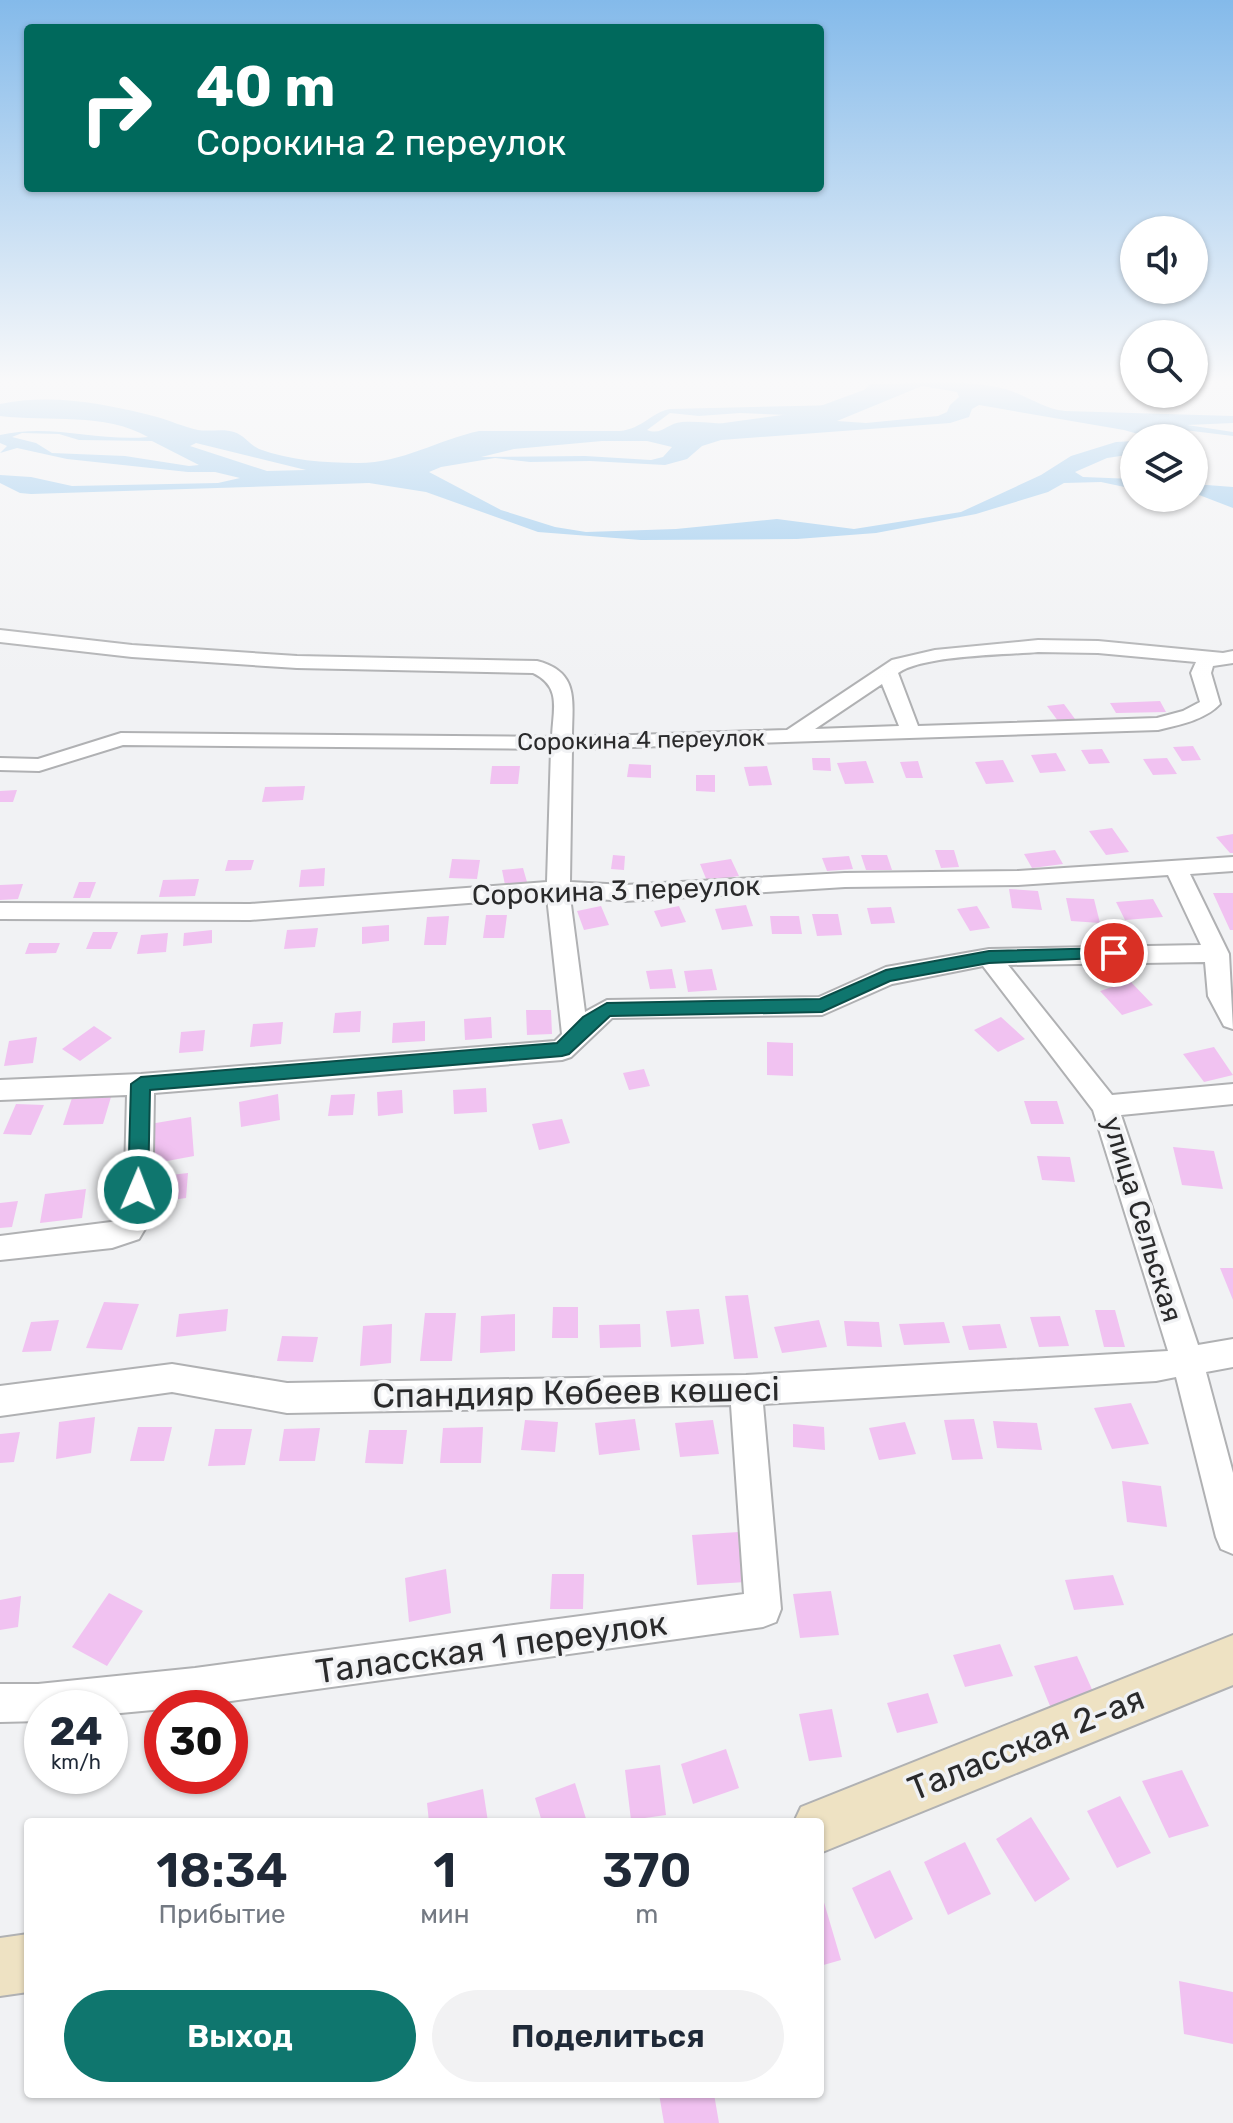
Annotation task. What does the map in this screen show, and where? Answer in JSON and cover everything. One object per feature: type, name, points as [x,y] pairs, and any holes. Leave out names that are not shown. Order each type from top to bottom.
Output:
[{"type":"street","points":[[0,636],[118,649],[297,662],[537,667],[553,675],[563,688],[558,889],[575,1039]]},
{"type":"street","points":[[791,736],[899,664],[935,656],[1038,646],[1098,647],[1226,657]]},
{"type":"street","name":"Сорокина 4 переулок","points":[[0,764],[39,765],[121,739],[563,743],[1158,724],[1190,715],[1210,704],[1201,673],[1205,662],[1226,657]]},
{"type":"street","points":[[888,671],[901,712],[912,732]]},
{"type":"street","name":"Сорокина 3 переулок","points":[[0,911],[250,912],[558,889],[625,893],[845,880],[1018,878],[1233,864]]},
{"type":"street","points":[[1176,868],[1217,954],[1220,996],[1233,1020]]},
{"type":"street","points":[[0,1090],[141,1084],[562,1050],[589,1022],[607,1009],[822,1006],[886,976],[989,957],[1177,952],[1217,954]]},
{"type":"street","points":[[989,957],[1061,1045],[1105,1106]]},
{"type":"street","points":[[0,1248],[112,1236],[129,1230],[138,1217],[141,1084]]},
{"type":"street","name":"улица Сельская","points":[[1233,1094],[1105,1106],[1172,1365],[1233,1537]]},
{"type":"street","name":"Спандияр Көбеев көшесі","points":[[0,1401],[172,1378],[287,1398],[746,1390],[1172,1365],[1233,1353]]},
{"type":"street","name":"Таласская 1 переулок","points":[[0,1703],[38,1703],[195,1687],[763,1609],[746,1390]]},
{"type":"street","name":"Таласская 2-ая","points":[[824,1824],[1233,1660]]},
{"type":"street","points":[[0,1967],[24,1964]]},
{"type":"water","points":[[0,483],[72,486],[367,483],[31,494],[20,493]]},
{"type":"water","points":[[369,483],[450,483],[501,510],[555,527],[586,532],[676,529],[777,519],[854,529],[961,512],[1024,483],[1064,483],[1048,492],[976,514],[876,533],[797,539],[641,540],[538,532],[426,492]]},
{"type":"water","points":[[1208,485],[1233,487],[1233,508],[1208,498]]},
{"type":"building","points":[[1160,701],[1166,712],[1116,713],[1110,703]]},
{"type":"building","points":[[1064,704],[1075,719],[1058,721],[1047,706]]},
{"type":"building","points":[[1193,746],[1201,760],[1182,761],[1173,747]]},
{"type":"building","points":[[1102,749],[1110,763],[1089,764],[1081,750]]},
{"type":"building","points":[[1056,753],[1066,771],[1040,773],[1031,755]]},
{"type":"building","points":[[812,758],[830,758],[831,771],[813,770]]},
{"type":"building","points":[[1167,758],[1177,774],[1153,775],[1143,759]]},
{"type":"building","points":[[1003,760],[1014,782],[986,784],[975,762]]},
{"type":"building","points":[[866,761],[874,783],[845,784],[837,763]]},
{"type":"building","points":[[918,761],[923,778],[906,778],[900,762]]},
{"type":"building","points":[[629,764],[651,765],[651,778],[627,777]]},
{"type":"building","points":[[492,766],[520,766],[518,784],[490,784]]},
{"type":"building","points":[[767,766],[772,785],[749,786],[744,767]]},
{"type":"building","points":[[696,775],[715,775],[715,792],[696,791]]},
{"type":"building","points":[[305,786],[303,800],[262,802],[265,787]]},
{"type":"building","points":[[17,790],[13,802],[0,802],[0,791]]},
{"type":"building","points":[[1112,828],[1129,852],[1106,855],[1089,831]]},
{"type":"building","points":[[1233,834],[1233,853],[1230,853],[1216,837]]},
{"type":"building","points":[[935,850],[954,850],[959,867],[941,868]]},
{"type":"building","points":[[1055,850],[1063,864],[1032,868],[1024,854]]},
{"type":"building","points":[[613,855],[625,856],[624,870],[611,869]]},
{"type":"building","points":[[861,855],[887,855],[892,870],[866,870]]},
{"type":"building","points":[[849,856],[853,869],[827,871],[822,858]]},
{"type":"building","points":[[452,859],[480,860],[477,879],[449,878]]},
{"type":"building","points":[[731,859],[739,876],[707,881],[700,864]]},
{"type":"building","points":[[228,860],[254,860],[251,870],[225,871]]},
{"type":"building","points":[[325,868],[324,886],[299,887],[301,870]]},
{"type":"building","points":[[523,868],[527,882],[505,885],[502,870]]},
{"type":"building","points":[[199,879],[195,896],[159,897],[163,880]]},
{"type":"building","points":[[79,882],[96,882],[90,898],[73,898]]},
{"type":"building","points":[[23,884],[18,899],[0,900],[0,885]]},
{"type":"building","points":[[1009,889],[1038,891],[1042,910],[1012,908]]},
{"type":"building","points":[[1213,893],[1233,893],[1233,930],[1230,930]]},
{"type":"building","points":[[1066,898],[1094,899],[1100,923],[1071,921]]},
{"type":"building","points":[[1153,899],[1163,917],[1125,920],[1116,902]]},
{"type":"building","points":[[746,905],[753,926],[722,930],[715,909]]},
{"type":"building","points":[[601,906],[609,925],[584,930],[577,911]]},
{"type":"building","points":[[679,906],[686,922],[661,927],[654,911]]},
{"type":"building","points":[[977,906],[990,928],[970,931],[957,909]]},
{"type":"building","points":[[891,907],[895,923],[871,924],[867,908]]},
{"type":"building","points":[[812,914],[838,914],[842,935],[817,936]]},
{"type":"building","points":[[486,915],[507,915],[504,938],[483,938]]},
{"type":"building","points":[[449,916],[446,945],[424,945],[427,917]]},
{"type":"building","points":[[770,916],[799,916],[802,934],[772,934]]},
{"type":"building","points":[[389,925],[389,941],[362,944],[362,927]]},
{"type":"building","points":[[318,928],[315,947],[284,949],[287,930]]},
{"type":"building","points":[[212,930],[212,943],[183,946],[184,933]]},
{"type":"building","points":[[93,932],[118,932],[111,949],[86,949]]},
{"type":"building","points":[[168,933],[166,952],[137,954],[141,935]]},
{"type":"building","points":[[29,943],[60,943],[56,953],[25,954]]},
{"type":"building","points":[[672,969],[676,988],[650,989],[646,971]]},
{"type":"building","points":[[712,969],[717,990],[688,992],[684,971]]},
{"type":"building","points":[[1130,981],[1153,1005],[1122,1015],[1100,991]]},
{"type":"building","points":[[526,1010],[551,1010],[552,1034],[527,1035]]},
{"type":"building","points":[[361,1011],[360,1032],[333,1033],[335,1013]]},
{"type":"building","points":[[491,1017],[492,1038],[465,1040],[464,1019]]},
{"type":"building","points":[[1001,1017],[1025,1039],[998,1052],[974,1030]]},
{"type":"building","points":[[425,1021],[425,1041],[392,1043],[393,1023]]},
{"type":"building","points":[[283,1022],[281,1044],[250,1047],[253,1024]]},
{"type":"building","points":[[94,1026],[112,1038],[80,1061],[62,1049]]},
{"type":"building","points":[[205,1030],[203,1051],[179,1053],[181,1032]]},
{"type":"building","points":[[37,1037],[33,1063],[4,1066],[9,1041]]},
{"type":"building","points":[[767,1042],[793,1043],[793,1076],[767,1075]]},
{"type":"building","points":[[1214,1047],[1233,1075],[1204,1082],[1183,1054]]},
{"type":"building","points":[[644,1069],[650,1086],[629,1090],[623,1073]]},
{"type":"building","points":[[486,1088],[487,1112],[454,1114],[453,1090]]},
{"type":"building","points":[[402,1090],[403,1113],[378,1116],[377,1092]]},
{"type":"building","points":[[278,1094],[280,1120],[241,1127],[239,1102]]},
{"type":"building","points":[[355,1094],[353,1115],[328,1116],[331,1095]]},
{"type":"building","points":[[111,1097],[103,1124],[63,1125],[72,1098]]},
{"type":"building","points":[[1024,1101],[1057,1101],[1064,1124],[1031,1124]]},
{"type":"building","points":[[16,1104],[44,1105],[31,1135],[3,1134]]},
{"type":"building","points":[[191,1117],[194,1156],[151,1164],[150,1124]]},
{"type":"building","points":[[562,1119],[570,1143],[539,1150],[532,1124]]},
{"type":"building","points":[[1173,1147],[1214,1151],[1223,1189],[1182,1185]]},
{"type":"building","points":[[1037,1156],[1070,1157],[1075,1182],[1042,1180]]},
{"type":"building","points":[[188,1173],[186,1198],[150,1203],[153,1177]]},
{"type":"building","points":[[86,1189],[82,1218],[40,1223],[45,1194]]},
{"type":"building","points":[[18,1201],[12,1227],[0,1228],[0,1203]]},
{"type":"building","points":[[1220,1268],[1233,1268],[1233,1300]]},
{"type":"building","points":[[748,1295],[758,1358],[734,1359],[725,1296]]},
{"type":"building","points":[[104,1302],[139,1304],[122,1350],[86,1348]]},
{"type":"building","points":[[553,1307],[578,1307],[578,1338],[552,1338]]},
{"type":"building","points":[[228,1309],[226,1331],[176,1337],[179,1314]]},
{"type":"building","points":[[699,1309],[704,1344],[671,1347],[666,1311]]},
{"type":"building","points":[[1095,1310],[1115,1310],[1125,1347],[1104,1347]]},
{"type":"building","points":[[425,1313],[456,1313],[452,1361],[420,1361]]},
{"type":"building","points":[[515,1314],[515,1351],[480,1353],[481,1316]]},
{"type":"building","points":[[1060,1316],[1069,1346],[1039,1347],[1030,1317]]},
{"type":"building","points":[[59,1320],[51,1351],[22,1352],[31,1322]]},
{"type":"building","points":[[819,1320],[827,1347],[782,1353],[774,1327]]},
{"type":"building","points":[[844,1321],[879,1322],[882,1347],[847,1346]]},
{"type":"building","points":[[944,1322],[950,1343],[904,1345],[899,1324]]},
{"type":"building","points":[[392,1324],[391,1363],[360,1366],[363,1326]]},
{"type":"building","points":[[640,1324],[641,1347],[600,1348],[599,1325]]},
{"type":"building","points":[[1000,1324],[1007,1348],[969,1350],[962,1326]]},
{"type":"building","points":[[282,1336],[318,1337],[313,1362],[277,1361]]},
{"type":"building","points":[[1131,1403],[1149,1444],[1112,1449],[1094,1408]]},
{"type":"building","points":[[95,1417],[91,1453],[56,1459],[59,1422]]},
{"type":"building","points":[[635,1419],[640,1450],[599,1455],[595,1423]]},
{"type":"building","points":[[974,1419],[983,1459],[952,1460],[944,1420]]},
{"type":"building","points":[[525,1420],[558,1422],[555,1452],[521,1450]]},
{"type":"building","points":[[713,1420],[719,1454],[680,1457],[675,1423]]},
{"type":"building","points":[[993,1421],[1037,1423],[1042,1450],[997,1448]]},
{"type":"building","points":[[905,1422],[916,1454],[879,1460],[869,1428]]},
{"type":"building","points":[[793,1424],[824,1427],[825,1450],[793,1447]]},
{"type":"building","points":[[138,1427],[172,1427],[164,1461],[130,1461]]},
{"type":"building","points":[[483,1427],[481,1463],[440,1463],[443,1428]]},
{"type":"building","points":[[320,1428],[315,1461],[279,1461],[284,1429]]},
{"type":"building","points":[[215,1429],[252,1429],[245,1465],[208,1466]]},
{"type":"building","points":[[369,1430],[407,1430],[403,1464],[365,1463]]},
{"type":"building","points":[[20,1432],[14,1462],[0,1463],[0,1434]]},
{"type":"building","points":[[1122,1481],[1161,1486],[1167,1527],[1127,1522]]},
{"type":"building","points":[[739,1532],[746,1582],[697,1585],[692,1535]]},
{"type":"building","points":[[446,1569],[451,1613],[409,1622],[405,1578]]},
{"type":"building","points":[[552,1574],[584,1574],[583,1609],[550,1609]]},
{"type":"building","points":[[1113,1575],[1124,1605],[1074,1610],[1065,1580]]},
{"type":"building","points":[[831,1591],[839,1635],[800,1638],[793,1594]]},
{"type":"building","points":[[109,1593],[143,1611],[107,1666],[72,1647]]},
{"type":"building","points":[[21,1596],[18,1627],[0,1630],[0,1600]]},
{"type":"building","points":[[1000,1644],[1013,1676],[965,1687],[953,1655]]},
{"type":"building","points":[[1077,1656],[1095,1696],[1050,1706],[1034,1666]]},
{"type":"building","points":[[928,1693],[938,1723],[897,1733],[887,1703]]},
{"type":"building","points":[[832,1709],[842,1757],[809,1761],[799,1714]]},
{"type":"building","points":[[726,1749],[739,1788],[693,1804],[681,1764]]},
{"type":"building","points":[[660,1765],[666,1815],[631,1818],[625,1770]]},
{"type":"building","points":[[1182,1770],[1209,1826],[1169,1838],[1142,1781]]},
{"type":"building","points":[[575,1783],[586,1818],[541,1818],[535,1798]]},
{"type":"building","points":[[483,1789],[487,1818],[429,1818],[427,1803]]},
{"type":"building","points":[[1120,1796],[1151,1853],[1117,1868],[1087,1811]]},
{"type":"building","points":[[1031,1817],[1070,1879],[1035,1902],[996,1839]]},
{"type":"building","points":[[965,1842],[991,1894],[948,1915],[924,1862]]},
{"type":"building","points":[[890,1870],[913,1919],[875,1939],[852,1888]]},
{"type":"building","points":[[824,1902],[841,1960],[824,1965]]},
{"type":"building","points":[[1179,1981],[1233,1992],[1233,2044],[1184,2034]]},
{"type":"building","points":[[660,2098],[715,2098],[719,2123],[664,2123]]},
{"type":"route","points":[[138,1190],[141,1084],[296,1069],[562,1050],[589,1022],[607,1009],[822,1006],[886,976],[989,957],[1114,953]]}]
